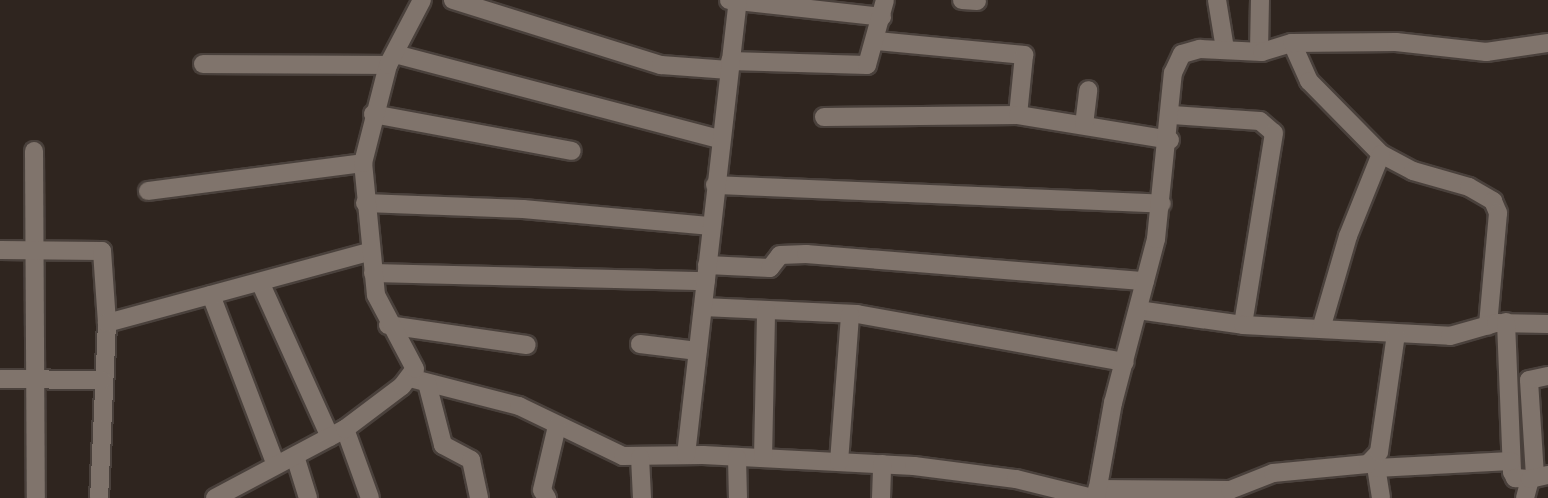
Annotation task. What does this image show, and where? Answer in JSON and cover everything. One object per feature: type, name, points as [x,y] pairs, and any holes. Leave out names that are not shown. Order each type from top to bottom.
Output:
[{"type":"street","points":[[422,0],[391,60],[373,114],[363,163],[369,252],[388,325],[414,362],[443,445],[471,460],[479,498]]},
{"type":"street","points":[[453,0],[653,63],[729,65],[867,65],[877,41],[884,8],[735,1],[729,65],[719,139],[707,273],[686,455]]},
{"type":"street","points":[[1217,0],[1225,49]]},
{"type":"street","points":[[1259,51],[1260,0]]},
{"type":"street","points":[[877,41],[1024,55],[1018,115]]},
{"type":"street","points":[[1095,495],[1162,204],[1179,56],[1196,49],[1259,51],[1292,43],[1396,42],[1486,52],[1548,43]]},
{"type":"street","points":[[1292,43],[1309,81],[1381,154],[1413,171],[1469,187],[1493,201],[1498,213],[1497,324],[1511,461],[1515,478],[1538,477]]},
{"type":"street","points":[[203,64],[391,60],[719,139]]},
{"type":"street","points":[[1084,125],[1088,90]]},
{"type":"street","points":[[373,114],[572,151]]},
{"type":"street","points":[[824,117],[1018,115],[1170,140]]},
{"type":"street","points":[[1172,115],[1260,121],[1274,133],[1244,325]]},
{"type":"street","points":[[34,151],[36,498]]},
{"type":"street","points":[[1321,329],[1348,236],[1381,154]]},
{"type":"street","points":[[148,191],[363,163]]},
{"type":"street","points":[[715,185],[1162,204]]},
{"type":"street","points":[[365,203],[523,209],[711,226]]},
{"type":"street","points":[[0,250],[102,251],[107,323],[102,380],[99,498]]},
{"type":"street","points":[[107,323],[369,252]]},
{"type":"street","points":[[373,273],[707,273],[770,268],[780,255],[806,254],[1145,281]]},
{"type":"street","points":[[260,282],[370,498]]},
{"type":"street","points":[[211,295],[276,465]]},
{"type":"street","points":[[703,307],[850,314],[1125,362]]},
{"type":"street","points":[[763,458],[766,310]]},
{"type":"street","points":[[1138,310],[1244,325],[1396,334],[1461,335],[1497,324],[1548,324]]},
{"type":"street","points":[[839,462],[850,314]]},
{"type":"street","points":[[388,325],[527,345]]},
{"type":"street","points":[[1381,498],[1375,464],[1396,334]]},
{"type":"street","points":[[640,344],[698,351]]},
{"type":"street","points":[[1525,498],[1538,477],[1529,380],[1548,376]]},
{"type":"street","points":[[0,379],[102,380]]},
{"type":"street","points":[[215,498],[249,490],[276,465],[337,433],[419,380],[519,406],[615,454],[640,457],[686,455],[882,464],[1016,479],[1095,495],[1246,492],[1272,473],[1375,464],[1511,461]]},
{"type":"street","points":[[547,498],[542,490],[557,426]]},
{"type":"street","points":[[294,456],[308,498]]},
{"type":"street","points":[[640,457],[642,498]]},
{"type":"street","points":[[736,458],[738,498]]},
{"type":"street","points":[[881,498],[882,464]]}]
